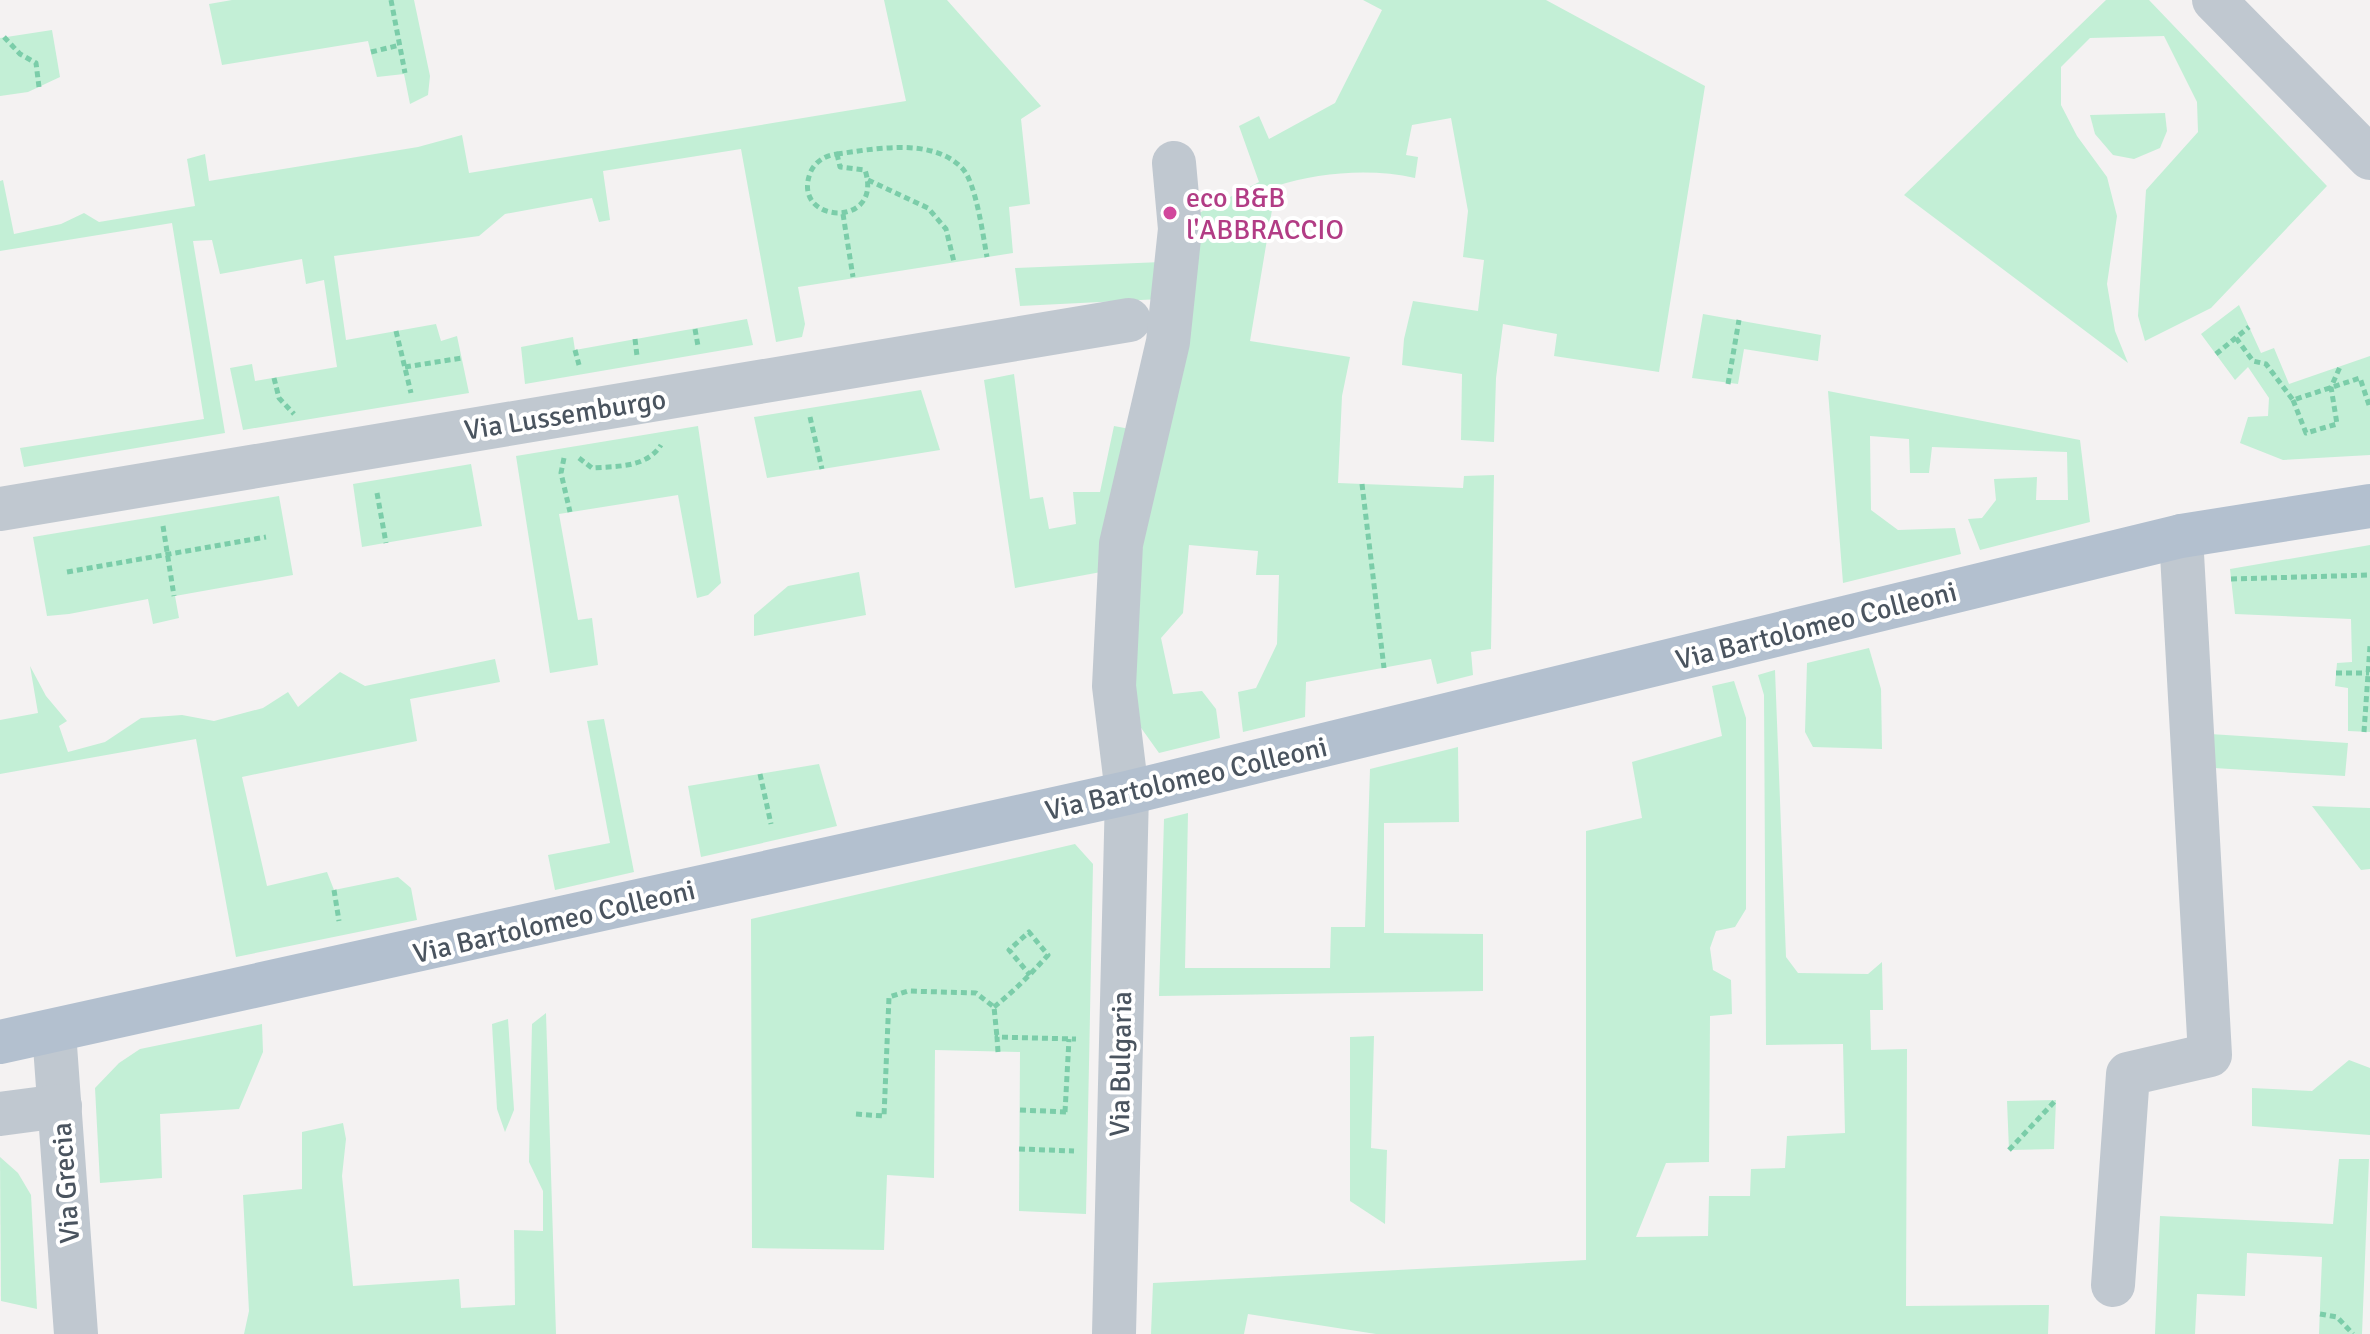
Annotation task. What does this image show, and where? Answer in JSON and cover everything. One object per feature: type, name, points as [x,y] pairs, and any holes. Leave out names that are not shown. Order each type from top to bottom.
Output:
[{"type":"main road","name":"Via Bartolomeo Colleoni","points":[[0,1042],[1127,793],[2181,536],[2370,506]]},
{"type":"street","points":[[2214,0],[2370,158]]},
{"type":"street","name":"Via Bulgaria","points":[[1114,1334],[1127,793],[1114,686],[1121,544],[1168,342],[1180,229],[1174,163]]},
{"type":"street","name":"Via Lussemburgo","points":[[0,509],[1129,320]]},
{"type":"street","points":[[2113,1285],[2128,1074],[2210,1055],[2181,536]]},
{"type":"street","name":"Via Grecia","points":[[54,1032],[76,1334]]},
{"type":"street","points":[[0,1114],[60,1106]]},
{"type":"path","points":[[391,0],[405,73]]},
{"type":"path","points":[[4,37],[20,54],[36,63],[39,87]]},
{"type":"path","points":[[371,52],[400,45]]},
{"type":"path","points":[[837,154],[840,167],[865,170],[868,180],[864,200],[857,208],[843,214],[833,214],[818,207],[808,189],[814,165],[829,155],[891,147],[932,151],[963,168],[976,199],[987,257]]},
{"type":"path","points":[[868,180],[928,208],[946,229],[954,262]]},
{"type":"path","points":[[843,214],[853,277]]},
{"type":"path","points":[[1728,384],[1739,320]]},
{"type":"path","points":[[2216,354],[2249,327]]},
{"type":"path","points":[[695,329],[699,355]]},
{"type":"path","points":[[396,331],[413,402]]},
{"type":"path","points":[[2236,338],[2253,361],[2266,364],[2293,400],[2306,433],[2337,424],[2331,387],[2340,367]]},
{"type":"path","points":[[635,339],[638,365]]},
{"type":"path","points":[[575,350],[581,374]]},
{"type":"path","points":[[405,367],[462,358]]},
{"type":"path","points":[[274,378],[279,398],[300,421]]},
{"type":"path","points":[[2293,400],[2360,378],[2370,408]]},
{"type":"path","points":[[808,408],[822,469]]},
{"type":"path","points":[[575,455],[592,468],[635,465],[654,456],[663,443]]},
{"type":"path","points":[[566,449],[561,473],[570,512]]},
{"type":"path","points":[[375,480],[386,543]]},
{"type":"path","points":[[1362,484],[1384,668]]},
{"type":"path","points":[[161,515],[174,596]]},
{"type":"path","points":[[67,572],[266,537]]},
{"type":"path","points":[[2231,579],[2370,575]]},
{"type":"path","points":[[2364,732],[2370,646]]},
{"type":"path","points":[[2336,673],[2369,673]]},
{"type":"path","points":[[760,774],[772,827]]},
{"type":"path","points":[[327,923],[340,921],[334,890]]},
{"type":"path","points":[[994,1007],[1030,975],[1048,955],[1029,932],[1009,950],[1030,975]]},
{"type":"path","points":[[856,1114],[884,1116],[889,997],[908,991],[976,993],[994,1007],[998,1052]]},
{"type":"path","points":[[997,1037],[1079,1039]]},
{"type":"path","points":[[1065,1112],[1069,1039]]},
{"type":"path","points":[[2009,1150],[2056,1100]]},
{"type":"path","points":[[1020,1110],[1077,1112]]},
{"type":"path","points":[[1019,1149],[1087,1152]]},
{"type":"path","points":[[2320,1314],[2337,1317],[2353,1334]]},
{"type":"green space","points":[[232,0],[414,0],[430,76],[428,95],[410,104],[404,74],[377,77],[368,41],[222,65],[209,4]]},
{"type":"green space","points":[[884,0],[947,0],[1041,106],[1021,119],[1030,204],[1009,207],[1013,253],[798,287],[805,324],[802,337],[776,342],[741,149],[603,171],[610,220],[599,222],[592,198],[505,214],[479,236],[334,256],[346,340],[436,324],[441,341],[457,336],[469,393],[243,430],[230,368],[252,364],[255,381],[337,367],[324,280],[306,284],[302,259],[220,274],[212,240],[193,241],[225,433],[24,467],[20,448],[204,419],[172,223],[0,251],[0,181],[3,180],[14,234],[61,224],[84,213],[99,222],[195,206],[187,159],[205,154],[209,181],[418,147],[462,135],[469,173],[906,101]]},
{"type":"green space","points":[[1363,0],[1546,0],[1705,86],[1659,372],[1554,356],[1557,334],[1503,324],[1496,378],[1494,442],[1461,440],[1462,374],[1402,365],[1404,339],[1413,301],[1478,311],[1484,260],[1463,257],[1468,211],[1451,118],[1412,125],[1406,155],[1418,157],[1415,178],[1381,173],[1346,173],[1310,177],[1276,186],[1250,341],[1350,357],[1342,396],[1338,483],[1463,488],[1464,476],[1494,475],[1491,649],[1471,652],[1473,675],[1437,684],[1431,659],[1306,682],[1305,717],[1243,732],[1238,692],[1256,688],[1277,644],[1279,575],[1256,575],[1258,551],[1189,545],[1183,613],[1161,638],[1173,694],[1202,691],[1216,709],[1220,738],[1159,753],[1129,711],[1135,578],[1199,213],[1259,182],[1239,126],[1259,116],[1269,139],[1335,103],[1382,10]]},
{"type":"green space","points":[[2106,0],[2149,0],[2327,186],[2211,308],[2145,341],[2138,316],[2146,190],[2198,132],[2197,102],[2164,36],[2090,38],[2061,67],[2061,105],[2077,136],[2107,177],[2117,216],[2107,284],[2115,331],[2128,363],[1904,195]]},
{"type":"green space","points":[[52,30],[60,77],[28,92],[0,96],[0,38]]},
{"type":"green space","points":[[2165,113],[2167,131],[2160,148],[2134,159],[2113,155],[2095,134],[2090,115]]},
{"type":"green space","points":[[1162,262],[1161,299],[1020,306],[1015,268]]},
{"type":"green space","points":[[2239,305],[2261,353],[2274,348],[2289,384],[2370,356],[2370,455],[2283,460],[2240,443],[2248,417],[2268,416],[2269,398],[2248,367],[2235,380],[2201,334]]},
{"type":"green space","points":[[1703,314],[1821,335],[1818,361],[1744,349],[1738,384],[1692,378]]},
{"type":"green space","points":[[747,319],[753,345],[525,384],[521,347],[573,337],[575,350]]},
{"type":"green space","points":[[1014,374],[1030,499],[1043,497],[1049,529],[1076,524],[1073,492],[1100,492],[1114,426],[1130,429],[1101,572],[1015,588],[984,380]]},
{"type":"green space","points":[[921,390],[940,450],[767,478],[754,417]]},
{"type":"green space","points":[[1828,391],[2080,440],[2090,522],[1980,550],[1968,519],[1982,518],[1996,500],[1994,479],[2037,477],[2036,500],[2068,500],[2067,452],[1932,447],[1929,473],[1910,473],[1909,439],[1870,436],[1871,510],[1898,530],[1955,528],[1961,554],[1843,583]]},
{"type":"green space","points":[[698,426],[721,583],[708,595],[697,598],[678,495],[559,514],[578,620],[592,618],[598,665],[550,673],[516,456]]},
{"type":"green space","points":[[471,464],[482,526],[362,547],[353,484]]},
{"type":"green space","points":[[279,496],[293,575],[175,596],[179,618],[153,624],[148,599],[47,616],[33,537]]},
{"type":"green space","points":[[2370,545],[2370,732],[2348,731],[2348,688],[2335,686],[2337,663],[2352,662],[2351,619],[2235,614],[2230,569]]},
{"type":"green space","points":[[859,572],[866,615],[754,636],[754,615],[788,586]]},
{"type":"green space","points":[[1869,648],[1881,689],[1882,749],[1813,747],[1805,732],[1807,663]]},
{"type":"green space","points":[[495,659],[500,682],[410,699],[417,741],[242,777],[267,886],[327,872],[334,890],[398,877],[411,888],[417,920],[236,957],[196,739],[0,774],[0,720],[38,713],[30,666],[46,696],[67,721],[59,726],[68,752],[105,742],[141,718],[182,715],[214,721],[263,708],[288,692],[298,707],[340,672],[365,686]]},
{"type":"green space","points":[[1775,670],[1786,957],[1798,973],[1868,974],[1882,962],[1883,1010],[1870,1010],[1871,1050],[1907,1049],[1906,1306],[2049,1305],[2048,1334],[1376,1334],[1248,1314],[1244,1334],[1151,1334],[1153,1283],[1586,1260],[1586,831],[1642,818],[1632,762],[1722,736],[1712,686],[1734,681],[1746,718],[1746,909],[1735,927],[1716,931],[1710,948],[1713,970],[1731,980],[1732,1014],[1710,1016],[1709,1162],[1666,1163],[1636,1237],[1708,1236],[1709,1196],[1750,1196],[1751,1169],[1785,1168],[1787,1136],[1845,1133],[1843,1044],[1766,1045],[1764,695],[1758,675]]},
{"type":"green space","points":[[604,719],[634,872],[555,890],[548,855],[610,843],[587,721]]},
{"type":"green space","points":[[2210,734],[2348,743],[2345,776],[2214,768]]},
{"type":"green space","points":[[1458,747],[1459,822],[1384,823],[1384,933],[1483,934],[1483,991],[1159,996],[1164,819],[1188,813],[1185,968],[1330,968],[1331,927],[1365,927],[1370,769]]},
{"type":"green space","points":[[819,764],[837,826],[701,857],[688,786]]},
{"type":"green space","points":[[2312,806],[2370,808],[2370,869],[2361,870]]},
{"type":"green space","points":[[1075,844],[1093,864],[1086,1214],[1019,1211],[1020,1052],[935,1050],[934,1178],[887,1175],[884,1250],[752,1248],[751,919]]},
{"type":"green space","points":[[546,1013],[556,1334],[244,1334],[249,1311],[243,1195],[302,1189],[302,1132],[343,1123],[346,1139],[342,1176],[353,1286],[459,1279],[461,1308],[515,1305],[514,1230],[543,1231],[543,1191],[529,1162],[532,1024]]},
{"type":"green space","points":[[508,1019],[514,1110],[505,1132],[497,1109],[492,1024]]},
{"type":"green space","points":[[262,1024],[263,1052],[239,1109],[160,1114],[162,1178],[100,1183],[95,1088],[119,1063],[140,1049]]},
{"type":"green space","points":[[1374,1036],[1371,1148],[1387,1150],[1385,1224],[1350,1201],[1350,1037]]},
{"type":"green space","points":[[2349,1060],[2370,1068],[2370,1135],[2252,1126],[2252,1088],[2312,1091]]},
{"type":"green space","points":[[2056,1100],[2054,1149],[2009,1150],[2007,1101]]},
{"type":"green space","points":[[0,1157],[18,1173],[31,1195],[37,1309],[1,1301]]},
{"type":"green space","points":[[2339,1159],[2369,1159],[2362,1334],[2319,1334],[2322,1257],[2247,1253],[2245,1296],[2197,1294],[2195,1334],[2155,1334],[2160,1216],[2333,1224]]},
{"type":"place","name":"eco B&B l'ABBRACCIO","points":[[1170,213]]}]
